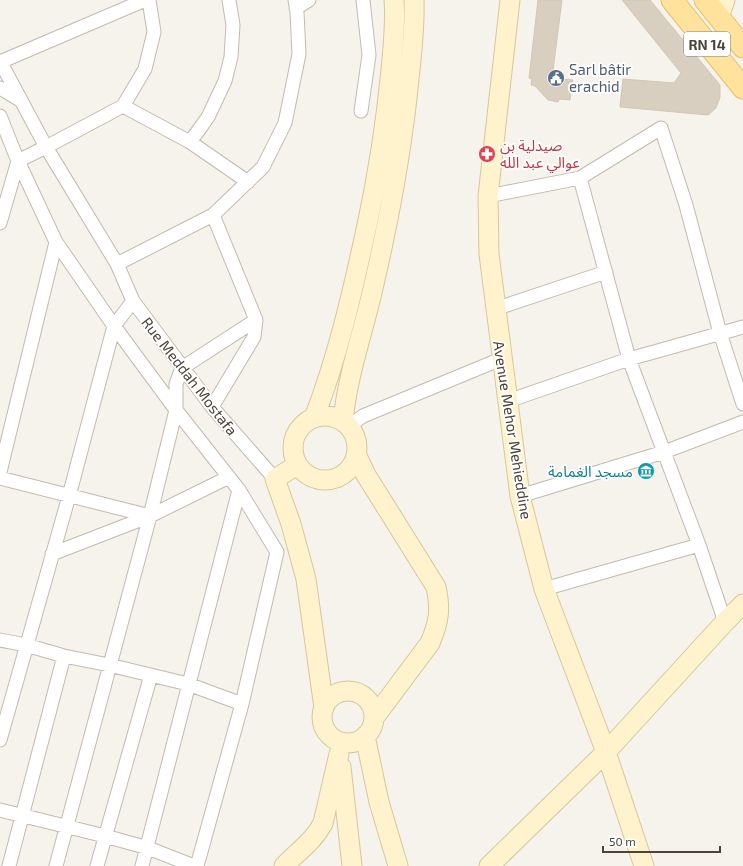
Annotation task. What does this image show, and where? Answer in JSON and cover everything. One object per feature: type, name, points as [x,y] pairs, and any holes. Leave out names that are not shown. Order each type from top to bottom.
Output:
[{"type":"main road","name":"RN 14","points":[[672,0],[743,88]]},
{"type":"main road","name":"RN 14","points":[[705,0],[722,8],[743,47]]},
{"type":"street","points":[[0,62],[145,0]]},
{"type":"street","points":[[0,223],[18,161],[123,106],[145,69],[154,32],[149,0]]},
{"type":"street","points":[[190,142],[208,117],[225,80],[231,57],[233,25],[229,0]]},
{"type":"street","points":[[117,264],[213,215],[263,167],[285,122],[299,54],[295,4],[309,0]]},
{"type":"street","points":[[361,111],[370,55],[363,0]]},
{"type":"street","points":[[314,418],[324,392],[353,291],[376,182],[388,105],[396,20],[394,0]]},
{"type":"street","points":[[346,424],[345,398],[371,295],[395,185],[406,116],[415,20],[414,0]]},
{"type":"street","name":"Avenue Mehor Mehieddine","points":[[510,0],[488,196],[489,254],[501,359],[520,496],[544,589],[606,752],[644,866]]},
{"type":"street","name":"Rue Meddah Mostafa","points":[[0,62],[46,147],[117,264],[133,301],[212,407],[275,478],[291,524],[306,579],[324,708]]},
{"type":"street","points":[[0,88],[20,100]]},
{"type":"street","points":[[123,106],[190,142],[248,182]]},
{"type":"street","points":[[0,116],[18,161],[56,242],[114,326],[176,410],[230,477],[277,552],[242,704],[195,866],[148,848],[0,810]]},
{"type":"street","points":[[488,196],[580,178],[661,128],[686,205],[720,333],[743,404]]},
{"type":"street","points":[[580,178],[630,359],[725,622]]},
{"type":"street","points":[[212,407],[254,336],[256,320],[213,215]]},
{"type":"street","points":[[0,472],[56,242]]},
{"type":"street","points":[[495,309],[606,272]]},
{"type":"street","points":[[0,740],[69,496],[114,326],[133,301]]},
{"type":"street","points":[[56,866],[150,516],[176,410],[176,384],[182,368],[256,320]]},
{"type":"street","points":[[508,401],[630,359],[743,327]]},
{"type":"street","points":[[346,424],[501,359]]},
{"type":"street","points":[[321,416],[329,416],[346,424],[354,433],[357,440],[357,456],[353,465],[347,472],[330,480],[321,480],[312,478],[297,465],[293,452],[294,438],[302,426],[314,418],[321,416]]},
{"type":"street","points":[[520,496],[664,452],[743,422]]},
{"type":"street","points":[[284,866],[314,838],[321,827],[338,747],[344,743],[352,743],[359,740],[366,736],[370,731],[374,718],[430,643],[436,630],[439,616],[439,601],[436,587],[366,475],[357,456]]},
{"type":"street","points":[[275,478],[297,465]]},
{"type":"street","points":[[52,554],[150,516],[230,477]]},
{"type":"street","points":[[0,478],[150,516]]},
{"type":"street","points":[[142,866],[148,848],[188,684],[239,490]]},
{"type":"street","points":[[544,589],[698,545]]},
{"type":"street","points":[[488,866],[606,752],[743,604]]},
{"type":"street","points":[[0,640],[188,684],[242,704]]},
{"type":"street","points":[[9,866],[64,656]]},
{"type":"street","points":[[97,866],[151,675]]},
{"type":"street","points":[[352,866],[338,747],[326,730],[322,715],[328,701],[334,695],[349,691],[357,692],[370,702],[374,718]]},
{"type":"street","points":[[366,736],[379,802],[398,866]]},
{"type":"building","points":[[538,0],[562,0],[552,78],[573,80],[570,100],[559,99],[558,102],[548,100],[535,86],[531,85],[532,79],[529,78]]},
{"type":"building","points":[[622,0],[650,0],[720,85],[720,97],[716,108],[708,115],[620,107],[623,79],[674,83],[681,73]]},
{"type":"place","name":"Sarl bâtir erachid","points":[[556,78]]},
{"type":"place","name":"صيدلية بن عوالي عبد الله","points":[[487,154]]},
{"type":"place","name":"مسجد الغمامة","points":[[646,471]]}]
